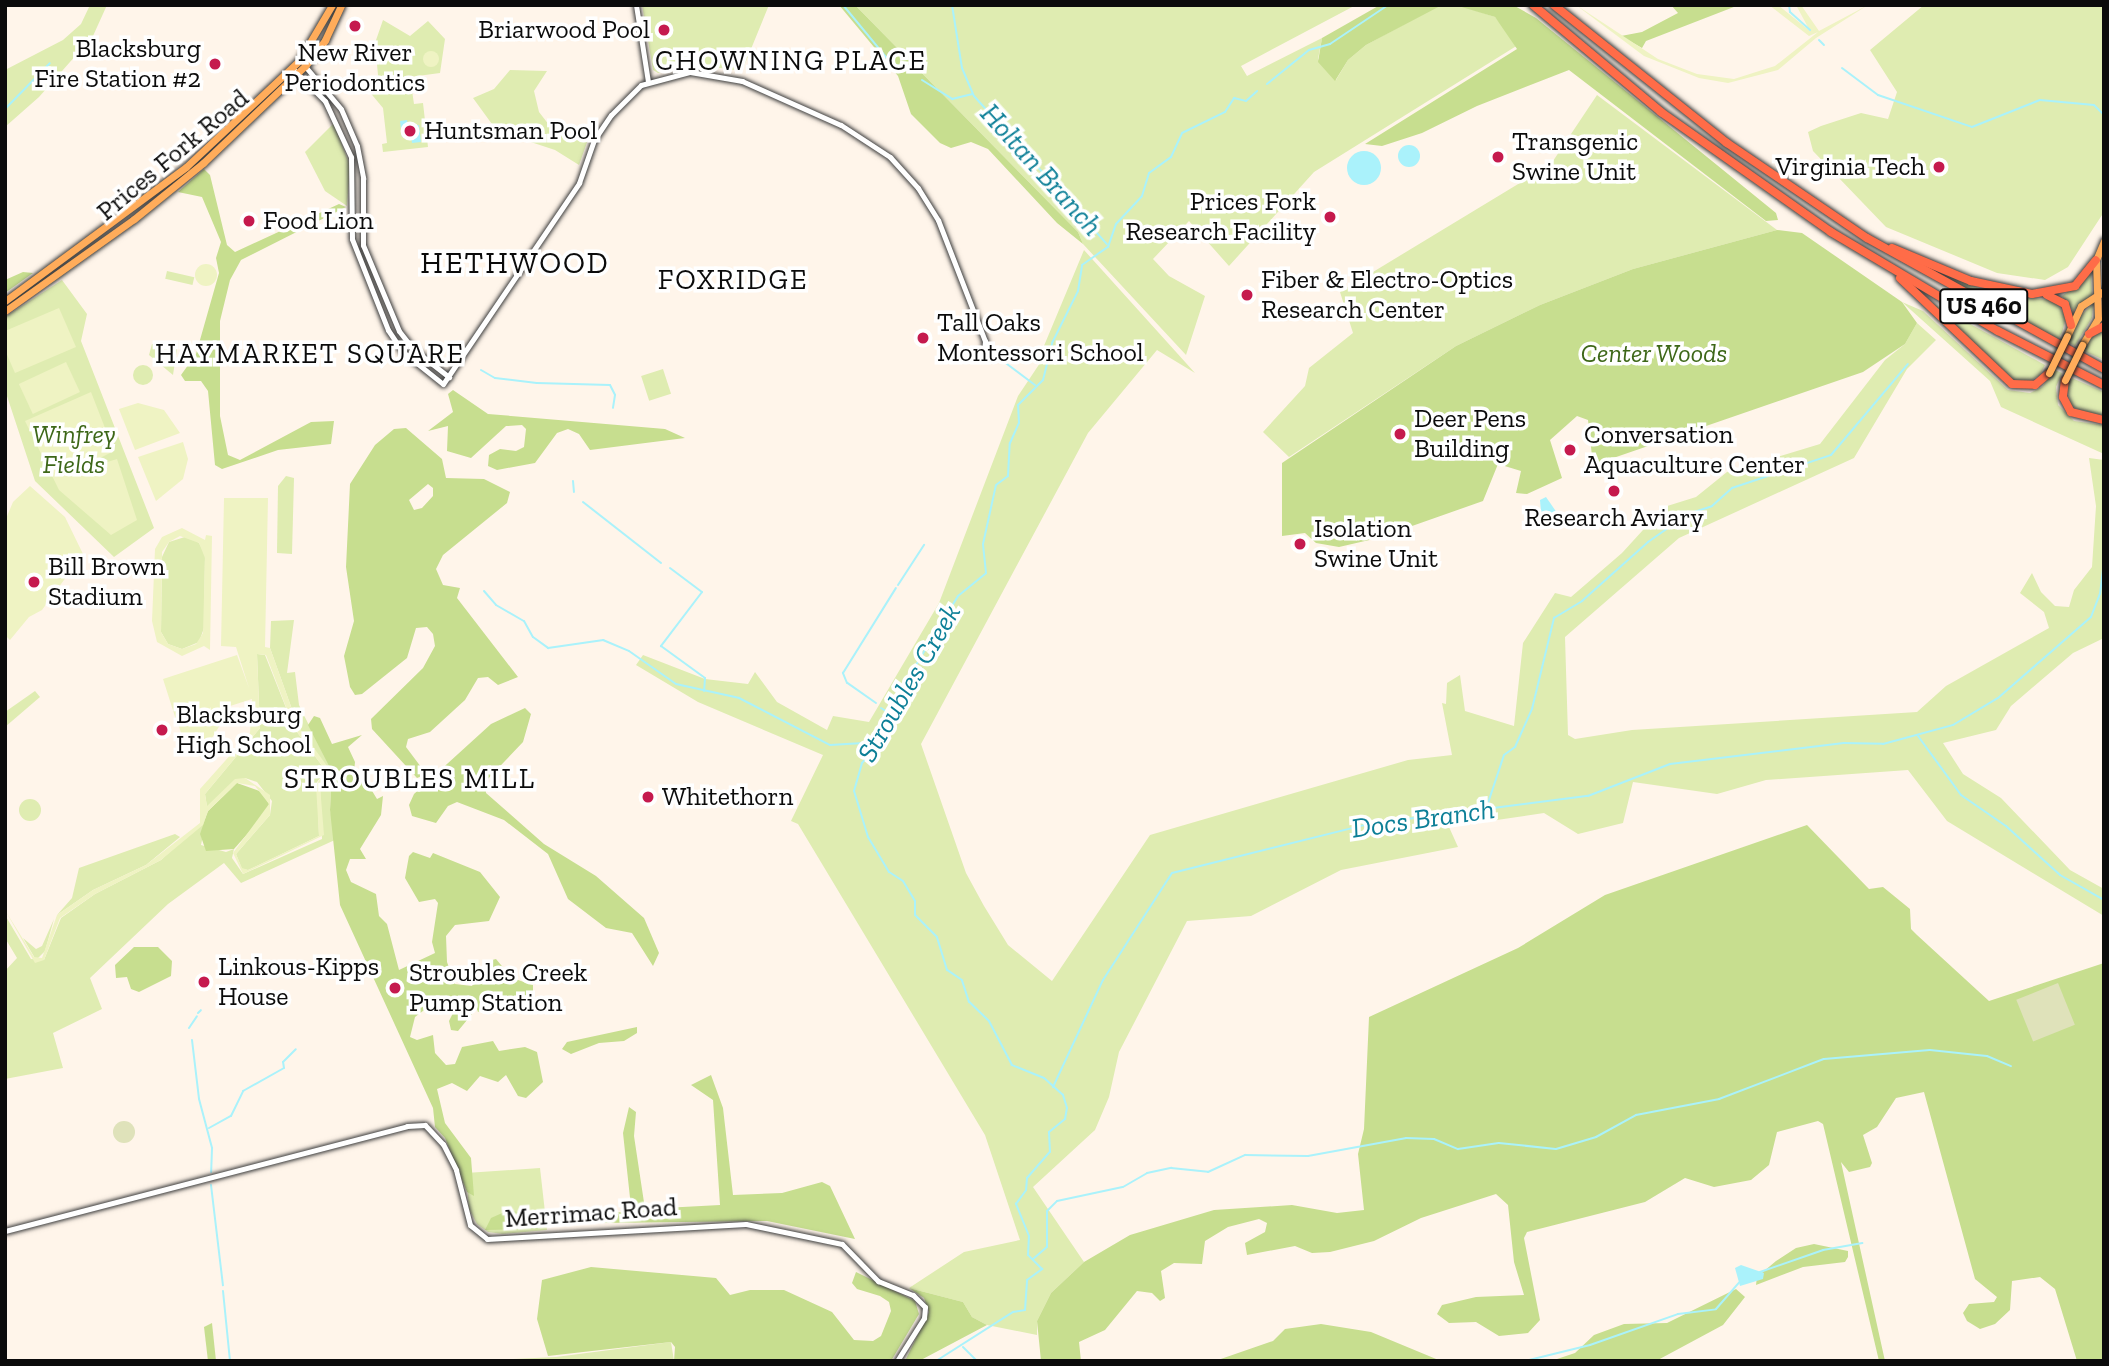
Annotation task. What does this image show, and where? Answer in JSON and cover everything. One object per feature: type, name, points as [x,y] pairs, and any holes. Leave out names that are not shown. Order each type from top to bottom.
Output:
[{"type":"highway","name":"US 460","points":[[1532,5],[1718,154],[1893,271],[2104,385]]},
{"type":"highway","name":"US 460","points":[[1554,5],[1727,142],[1867,238],[2104,369]]},
{"type":"highway","points":[[1867,238],[1980,284],[2046,295],[2065,303],[2071,325]]},
{"type":"highway","points":[[2046,295],[2075,286],[2096,260]]},
{"type":"highway","points":[[1893,271],[2012,384],[2035,385],[2049,373]]},
{"type":"highway","points":[[2089,334],[2104,326]]},
{"type":"highway","points":[[2065,380],[2063,397],[2071,412],[2104,420]]},
{"type":"main road","name":"Prices Fork Road","points":[[302,64],[332,5]]},
{"type":"main road","name":"Prices Fork Road","points":[[5,311],[172,190],[302,64],[341,5]]},
{"type":"main road","name":"Prices Fork Road","points":[[5,301],[154,194],[295,71]]},
{"type":"main road","points":[[2065,380],[2098,317],[2101,293],[2096,260],[2104,242]]},
{"type":"main road","points":[[2049,373],[2081,306],[2101,293]]},
{"type":"street","points":[[636,5],[648,82]]},
{"type":"street","points":[[302,64],[341,109],[357,146],[363,178],[361,238],[394,320],[412,349],[449,377]]},
{"type":"street","points":[[295,71],[334,115],[351,157],[352,239],[388,330],[403,352],[443,384],[579,183],[597,133],[631,92],[648,82],[690,72],[732,77],[834,121],[884,152],[918,188],[938,220],[985,341],[984,353]]},
{"type":"street","name":"Merrimac Road","points":[[5,1231],[407,1126],[425,1125],[443,1144],[456,1170],[470,1225],[487,1239],[746,1224],[842,1244],[878,1281],[913,1295],[925,1307],[924,1318],[897,1361]]},
{"type":"green space","points":[[90,5],[107,5],[93,36],[39,97],[5,127],[5,70],[63,40],[81,24]]},
{"type":"green space","points":[[642,5],[769,5],[742,71],[691,64],[658,73],[653,70]]},
{"type":"green space","points":[[839,5],[855,5],[1078,232],[1083,244],[1057,223],[988,149],[971,142],[951,148],[940,143],[911,114],[898,76]]},
{"type":"green space","points":[[855,5],[1356,5],[1241,66],[1247,76],[1322,38],[1318,59],[1336,80],[1348,60],[1366,45],[1438,6],[1465,7],[1495,17],[1518,45],[1314,172],[1229,266],[1189,221],[1153,259],[1169,276],[1205,296],[1186,355],[1083,244],[1078,232]]},
{"type":"green space","points":[[1380,5],[1442,5],[1366,45],[1348,60],[1335,81],[1318,62],[1322,38]]},
{"type":"green space","points":[[1455,5],[1513,5],[1536,18],[1776,213],[1778,220],[1766,221],[1569,70],[1477,106],[1422,133],[1382,146],[1365,144],[1517,49],[1495,17]]},
{"type":"green space","points":[[1576,5],[1658,59],[1697,74],[1734,79],[1775,66],[1818,32],[1809,36],[1769,5],[1778,5],[1810,31],[1796,5],[1801,5],[1819,31],[1868,5],[1816,38],[1778,70],[1728,83],[1699,78],[1644,56]]},
{"type":"green space","points":[[1671,5],[1739,5],[1646,41],[1642,48],[1621,36],[1642,32],[1678,13]]},
{"type":"green space","points":[[1924,5],[2104,5],[2104,212],[2068,267],[2045,280],[1997,273],[1886,227],[1813,151],[1808,132],[1821,126],[1861,113],[1888,119],[1897,92],[1870,50]]},
{"type":"green space","points":[[383,20],[410,36],[428,21],[445,39],[440,73],[410,77],[414,104],[423,103],[428,147],[383,152],[382,144],[387,143],[383,108],[368,90],[378,75],[375,43]]},
{"type":"green space","points":[[431,51],[437,53],[437,65],[431,67],[425,65],[423,59],[425,53]]},
{"type":"green space","points":[[510,70],[547,71],[534,91],[539,112],[553,130],[572,138],[591,131],[579,165],[555,150],[497,131],[473,98],[494,89]]},
{"type":"green space","points":[[1597,95],[1777,230],[1633,269],[1540,305],[1456,346],[1289,457],[1263,432],[1305,386],[1309,368],[1353,333],[1340,292],[1551,164]]},
{"type":"green space","points":[[334,123],[350,166],[347,206],[325,191],[305,152]]},
{"type":"green space","points":[[204,169],[210,175],[227,245],[235,252],[339,204],[346,207],[241,260],[230,280],[220,321],[220,416],[228,455],[240,460],[311,422],[334,421],[331,444],[278,450],[222,469],[215,465],[208,391],[201,381],[185,381],[181,375],[196,354],[219,273],[216,258],[221,242],[202,197],[178,192]]},
{"type":"green space","name":"Center Woods","points":[[1777,230],[1802,233],[1902,302],[1917,323],[1905,344],[1863,372],[1593,465],[1588,420],[1577,416],[1550,440],[1562,478],[1527,494],[1516,493],[1521,471],[1498,464],[1483,501],[1378,538],[1339,547],[1316,543],[1305,533],[1282,536],[1282,463],[1456,346],[1540,305],[1633,269]]},
{"type":"green space","points":[[1084,250],[1195,373],[1157,350],[1088,433],[921,744],[966,873],[984,906],[1008,945],[1052,981],[1150,835],[1408,760],[1452,755],[1442,703],[1446,704],[1447,683],[1460,675],[1465,711],[1514,726],[1523,643],[1555,593],[1571,597],[1622,553],[1664,507],[1696,497],[1727,472],[1820,444],[1885,360],[1905,344],[1917,323],[1936,340],[1907,369],[1854,458],[1679,538],[1565,637],[1568,735],[1575,739],[1632,730],[1917,712],[1946,686],[2049,628],[2044,612],[2020,593],[2032,573],[2041,592],[2055,606],[2069,607],[2074,590],[2092,567],[2096,506],[2089,458],[2104,460],[2104,638],[2073,653],[2011,706],[1996,730],[1943,743],[1963,774],[2001,798],[2070,870],[2104,889],[2104,916],[1947,821],[1908,770],[1766,780],[1717,794],[1633,782],[1623,823],[1578,834],[1544,813],[1449,827],[1458,847],[1341,870],[1251,916],[1187,921],[1119,1052],[1109,1097],[1095,1130],[1033,1187],[1084,1262],[1051,1293],[1037,1321],[1037,1335],[987,1325],[972,1317],[963,1302],[909,1288],[964,1252],[1020,1240],[985,1135],[798,824],[791,821],[823,755],[698,702],[636,665],[643,655],[705,679],[748,684],[755,672],[777,702],[827,730],[833,716],[869,722],[939,603],[1018,396],[1042,360],[1041,353]]},
{"type":"green space","points":[[206,264],[214,267],[217,275],[214,283],[206,286],[198,283],[195,275],[198,267]]},
{"type":"green space","points":[[1920,264],[1989,292],[2055,301],[2066,317],[2062,333],[2058,339]]},
{"type":"green space","points":[[167,271],[194,277],[192,285],[165,279]]},
{"type":"green space","points":[[23,272],[33,273],[5,293],[5,280]]},
{"type":"green space","points":[[2091,274],[2092,295],[2073,311],[2062,296]]},
{"type":"green space","name":"Winfrey Fields","points":[[62,280],[87,314],[81,341],[154,528],[114,557],[35,481],[5,390],[5,317]]},
{"type":"green space","points":[[1902,302],[1923,311],[2008,390],[2030,393],[2042,387],[2055,370],[2062,373],[2056,387],[2058,405],[2074,421],[2104,425],[2104,454],[2001,407],[1990,381]]},
{"type":"green space","points":[[1932,303],[2045,365],[2040,375],[2028,382],[2014,380]]},
{"type":"green space","points":[[2093,304],[2092,318],[2075,346],[2068,342],[2077,319]]},
{"type":"green space","points":[[59,308],[76,347],[15,373],[5,350],[5,331]]},
{"type":"green space","points":[[2104,329],[2104,360],[2084,351],[2092,337]]},
{"type":"green space","points":[[152,344],[177,349],[173,375],[149,355]]},
{"type":"green space","points":[[66,362],[80,392],[33,414],[19,384]]},
{"type":"green space","points":[[143,365],[150,368],[153,375],[150,382],[143,385],[136,382],[133,375],[136,368]]},
{"type":"green space","points":[[663,369],[671,394],[649,401],[641,376]]},
{"type":"green space","points":[[2072,378],[2104,392],[2104,415],[2084,413],[2071,405],[2067,388]]},
{"type":"green space","points":[[453,390],[488,414],[665,429],[685,438],[590,450],[579,434],[568,429],[557,433],[535,463],[497,470],[488,466],[489,455],[500,449],[516,451],[524,447],[526,429],[522,425],[506,426],[471,458],[447,451],[448,426],[428,431],[453,412],[448,394]]},
{"type":"green space","points":[[91,392],[114,451],[68,474],[117,459],[137,520],[111,535],[59,490],[25,421]]},
{"type":"green space","points":[[138,403],[164,410],[180,433],[135,450],[119,409]]},
{"type":"green space","points":[[406,428],[442,459],[446,478],[484,479],[510,492],[507,503],[443,555],[436,569],[443,585],[460,588],[457,598],[518,677],[498,685],[488,677],[478,678],[465,700],[430,732],[408,739],[406,747],[421,767],[422,776],[417,778],[372,729],[371,719],[423,668],[435,646],[433,634],[427,627],[416,628],[407,658],[362,694],[355,695],[350,687],[344,656],[354,621],[346,567],[350,484],[375,445],[394,429]],"holes":[[[428,484],[433,488],[433,496],[422,508],[414,510],[409,500]]]},
{"type":"green space","points":[[183,442],[188,459],[183,479],[156,501],[138,457]]},
{"type":"green space","points":[[286,476],[294,478],[292,554],[277,553],[278,486]]},
{"type":"green space","name":"Bill Brown Stadium","points":[[30,486],[65,517],[83,554],[42,610],[29,617],[10,640],[5,635],[5,521],[13,502]]},
{"type":"green space","points":[[224,498],[268,498],[265,647],[270,648],[298,726],[330,770],[320,786],[324,835],[243,874],[233,853],[269,804],[255,786],[237,783],[208,811],[203,825],[161,860],[95,894],[60,918],[44,960],[35,963],[5,910],[34,957],[42,958],[57,915],[93,890],[146,865],[200,823],[200,789],[250,733],[252,699],[177,723],[163,679],[237,655],[249,688],[236,647],[221,646]],"holes":[[[257,654],[266,655],[294,728],[326,771],[316,785],[319,836],[248,870],[242,868],[236,854],[270,815],[270,795],[245,778],[235,779],[207,806],[205,794],[260,728]]]},
{"type":"green space","points":[[182,528],[205,540],[206,535],[212,536],[210,650],[204,646],[182,656],[157,642],[152,621],[155,549],[162,537]],"holes":[[[180,536],[199,543],[205,558],[203,633],[196,644],[182,649],[168,644],[161,632],[162,552],[169,542]]]},
{"type":"green space","points":[[188,536],[199,543],[205,554],[204,628],[199,642],[182,649],[168,644],[161,632],[162,557],[169,542]]},
{"type":"green space","points":[[294,620],[287,673],[295,672],[299,705],[332,772],[330,810],[337,839],[241,883],[224,863],[168,904],[90,978],[102,1009],[53,1033],[63,1068],[5,1079],[5,971],[17,958],[5,938],[5,915],[31,959],[44,960],[61,918],[95,894],[161,860],[205,819],[208,811],[201,845],[226,852],[234,849],[232,858],[243,874],[322,839],[320,786],[329,774],[298,726],[270,648],[271,621]]},
{"type":"green space","points":[[257,654],[265,655],[294,728],[326,771],[317,782],[319,836],[248,870],[242,869],[236,854],[270,815],[272,801],[257,782],[245,778],[207,807],[205,794],[260,728]]},
{"type":"green space","points":[[35,691],[40,697],[5,727],[5,712]]},
{"type":"green space","points":[[525,708],[531,714],[523,742],[485,782],[486,793],[544,844],[596,876],[644,918],[659,953],[653,966],[632,933],[606,928],[568,899],[548,854],[504,820],[457,802],[448,806],[436,823],[412,816],[409,805],[414,794],[491,724]]},
{"type":"green space","points":[[225,712],[227,714],[200,757],[184,744],[179,726]]},
{"type":"green space","points":[[314,716],[320,718],[332,744],[362,735],[348,747],[355,762],[354,773],[366,781],[377,799],[383,796],[381,815],[360,849],[366,859],[350,859],[346,870],[351,882],[376,894],[379,916],[387,924],[399,970],[435,953],[432,942],[438,903],[435,899],[419,902],[405,878],[409,856],[413,852],[430,858],[433,853],[480,872],[500,897],[489,921],[455,925],[446,936],[447,962],[455,984],[472,986],[488,961],[496,959],[512,978],[533,985],[533,996],[516,996],[478,1012],[476,1006],[470,1008],[472,1014],[458,1031],[451,1030],[449,1021],[454,1011],[461,1012],[462,1004],[436,1001],[415,1017],[410,1037],[417,1040],[433,1035],[435,1053],[446,1065],[455,1064],[462,1047],[493,1041],[499,1051],[525,1047],[537,1052],[543,1082],[526,1098],[518,1096],[506,1075],[498,1082],[480,1076],[467,1091],[452,1083],[437,1089],[445,1123],[471,1158],[474,1196],[467,1192],[445,1138],[435,1127],[433,1108],[340,905],[330,810],[332,772],[308,725]]},
{"type":"green space","points":[[237,783],[262,792],[269,804],[267,812],[234,849],[206,851],[200,834],[208,811]]},
{"type":"green space","points":[[30,799],[40,806],[41,810],[34,820],[30,821],[20,814],[19,810],[26,800]]},
{"type":"green space","points":[[1807,825],[1869,889],[1883,887],[1910,909],[1911,929],[1989,1001],[2104,963],[2104,1361],[2077,1361],[2055,1289],[2040,1277],[2012,1281],[2010,1310],[1995,1324],[1980,1329],[1967,1321],[1963,1313],[1969,1304],[1994,1302],[1997,1297],[1975,1279],[1924,1092],[1896,1098],[1877,1127],[1863,1135],[1872,1163],[1870,1167],[1849,1172],[1841,1162],[1885,1361],[1879,1361],[1823,1124],[1818,1121],[1777,1132],[1769,1165],[1751,1180],[1714,1187],[1685,1178],[1645,1202],[1527,1232],[1524,1238],[1540,1320],[1528,1333],[1499,1336],[1476,1322],[1449,1323],[1437,1314],[1442,1305],[1476,1297],[1524,1295],[1514,1262],[1508,1205],[1496,1194],[1421,1218],[1374,1241],[1330,1252],[1312,1253],[1295,1246],[1247,1255],[1245,1243],[1265,1232],[1267,1223],[1259,1219],[1228,1227],[1205,1241],[1202,1264],[1174,1263],[1161,1271],[1165,1298],[1160,1301],[1152,1293],[1137,1291],[1105,1330],[1079,1342],[1081,1361],[1041,1361],[1037,1321],[1051,1293],[1084,1262],[1130,1235],[1214,1210],[1292,1205],[1337,1213],[1364,1210],[1358,1154],[1364,1129],[1369,1017],[1518,948],[1605,895]]},
{"type":"green space","points":[[175,834],[180,837],[146,865],[93,890],[57,915],[72,898],[79,868]]},
{"type":"green space","points":[[54,919],[45,951],[36,960],[23,938],[36,949],[42,946]]},
{"type":"green space","points":[[134,947],[158,947],[172,961],[171,976],[139,992],[131,989],[127,977],[116,978],[115,965]]},
{"type":"green space","points":[[2058,983],[2075,1025],[2033,1042],[2016,1000]]},
{"type":"green space","points":[[637,1027],[637,1033],[624,1041],[599,1043],[571,1054],[562,1049],[567,1042]]},
{"type":"green space","points":[[711,1075],[723,1108],[733,1195],[782,1193],[822,1182],[830,1186],[855,1239],[767,1221],[602,1223],[595,1219],[599,1210],[626,1213],[631,1207],[623,1133],[629,1107],[636,1112],[634,1136],[645,1209],[720,1205],[713,1100],[691,1085]]},
{"type":"green space","points":[[120,1121],[128,1121],[135,1128],[135,1136],[128,1143],[120,1143],[113,1136],[113,1128]]},
{"type":"green space","points":[[540,1168],[547,1230],[503,1234],[488,1232],[477,1224],[469,1209],[466,1173]]},
{"type":"green space","points":[[509,1210],[542,1218],[546,1224],[539,1229],[485,1230],[491,1218]]},
{"type":"green space","points":[[1814,1244],[1848,1251],[1848,1257],[1845,1262],[1803,1267],[1756,1285],[1757,1277],[1776,1261],[1796,1248]]},
{"type":"green space","points":[[591,1267],[716,1278],[730,1295],[750,1290],[784,1290],[832,1312],[854,1340],[873,1341],[881,1336],[891,1311],[889,1302],[880,1296],[857,1289],[852,1283],[856,1272],[915,1301],[919,1314],[891,1361],[674,1361],[675,1347],[671,1342],[548,1356],[537,1319],[542,1280]]},
{"type":"green space","points":[[909,1288],[963,1302],[972,1317],[987,1325],[919,1361],[905,1361],[929,1312],[924,1298]]},
{"type":"green space","points":[[1736,1289],[1745,1297],[1723,1325],[1656,1361],[1551,1361],[1575,1353],[1594,1335],[1624,1324],[1667,1323]]},
{"type":"green space","points":[[212,1323],[216,1361],[208,1361],[204,1327]]},
{"type":"green space","points":[[1321,1324],[1371,1332],[1441,1361],[1215,1361],[1273,1341],[1285,1329]]},
{"type":"green space","points":[[671,1342],[674,1361],[468,1361],[556,1357]]},
{"type":"water","name":"Huntsman Pool","points":[[407,120],[408,126],[419,125],[421,142],[412,143],[411,136],[402,137],[400,121]]},
{"type":"water","points":[[1409,145],[1417,148],[1420,156],[1417,164],[1409,167],[1401,164],[1398,156],[1401,148]]},
{"type":"water","points":[[1364,151],[1376,156],[1381,168],[1376,180],[1364,185],[1352,180],[1347,168],[1352,156]]},
{"type":"water","points":[[1546,497],[1562,520],[1557,528],[1542,523],[1540,500]]},
{"type":"water","points":[[1741,1265],[1764,1273],[1763,1279],[1740,1286],[1735,1268]]},
{"type":"waterway","points":[[843,5],[891,63],[908,70]]},
{"type":"waterway","name":"Holtan Branch","points":[[952,5],[962,68],[974,96],[1107,244]]},
{"type":"waterway","name":"Stroubles Creek","points":[[1267,84],[1309,50],[1330,44],[1388,5]]},
{"type":"waterway","points":[[1789,5],[1790,12],[1810,30]]},
{"type":"waterway","points":[[1819,40],[1824,45]]},
{"type":"waterway","points":[[5,109],[50,63]]},
{"type":"waterway","points":[[1842,68],[1878,95],[1972,127],[2040,100],[2094,105],[2104,115]]},
{"type":"waterway","points":[[922,80],[952,99],[972,94]]},
{"type":"waterway","name":"Stroubles Creek","points":[[936,1361],[1013,1312],[1025,1310],[1027,1280],[1042,1269],[1028,1255],[1029,1236],[1016,1204],[1026,1190],[1027,1178],[1050,1152],[1049,1132],[1065,1119],[1067,1108],[1063,1095],[1044,1078],[1012,1065],[989,1021],[969,1002],[962,980],[947,970],[937,937],[915,915],[915,901],[903,881],[889,872],[868,837],[854,791],[862,763],[883,740],[899,694],[932,638],[958,596],[986,573],[983,544],[996,485],[1008,476],[1010,443],[1019,423],[1018,405],[1043,380],[1052,343],[1078,291],[1082,265],[1108,247],[1116,224],[1142,196],[1149,173],[1171,157],[1182,133],[1225,112],[1234,98],[1246,101],[1257,91]]},
{"type":"waterway","points":[[1003,361],[1035,385]]},
{"type":"waterway","points":[[1486,809],[1504,755],[1515,747],[1532,709],[1554,618],[1582,601],[1648,542],[1688,514],[1712,506],[1732,488],[1831,455],[1908,364]]},
{"type":"waterway","points":[[481,370],[495,378],[537,383],[610,385],[615,395],[613,408]]},
{"type":"waterway","points":[[573,481],[574,492]]},
{"type":"waterway","points":[[583,502],[661,563]]},
{"type":"waterway","points":[[898,585],[924,545]]},
{"type":"waterway","name":"Docs Branch","points":[[1053,1087],[1103,980],[1172,873],[1368,824],[1588,796],[1670,764],[1844,743],[1883,744],[1953,725],[1998,698],[2091,617],[2100,594],[2104,562]]},
{"type":"waterway","points":[[670,568],[702,592],[661,646],[705,678],[704,691]]},
{"type":"waterway","points":[[876,703],[847,683],[843,673],[896,588]]},
{"type":"waterway","points":[[484,591],[496,605],[524,621],[533,637],[548,648],[603,640],[629,651],[676,684],[739,698],[830,745],[880,742]]},
{"type":"waterway","points":[[881,708],[892,715]]},
{"type":"waterway","points":[[1918,736],[1961,795],[2006,826],[2060,875],[2104,900]]},
{"type":"waterway","points":[[198,1013],[201,1010]]},
{"type":"waterway","points":[[189,1028],[197,1016]]},
{"type":"waterway","points":[[192,1040],[199,1099],[212,1148],[211,1172]]},
{"type":"waterway","points":[[209,1128],[231,1116],[243,1091],[284,1068],[283,1062],[296,1049]]},
{"type":"waterway","points":[[1033,1259],[1047,1247],[1047,1211],[1057,1201],[1123,1187],[1147,1173],[1171,1168],[1208,1172],[1245,1155],[1308,1156],[1406,1138],[1434,1139],[1458,1149],[1499,1143],[1556,1149],[1596,1137],[1636,1115],[1719,1099],[1824,1059],[1930,1050],[1987,1056],[2011,1066]]},
{"type":"waterway","points":[[211,1185],[223,1285]]},
{"type":"waterway","points":[[1760,1272],[1823,1250],[1862,1243]]},
{"type":"waterway","points":[[1525,1361],[1590,1345],[1678,1314],[1716,1309],[1739,1283]]},
{"type":"waterway","points":[[223,1291],[230,1361]]},
{"type":"waterway","points":[[963,1347],[977,1361]]},
{"type":"place","name":"New River Periodontics","points":[[355,26]]},
{"type":"place","name":"Briarwood Pool","points":[[664,30]]},
{"type":"place","name":"Blacksburg Fire Station #2","points":[[215,64]]},
{"type":"place","name":"Huntsman Pool","points":[[410,131]]},
{"type":"place","name":"Transgenic Swine Unit","points":[[1498,157]]},
{"type":"place","name":"Virginia Tech","points":[[1939,167]]},
{"type":"place","name":"Prices Fork Research Facility","points":[[1330,217]]},
{"type":"place","name":"Food Lion","points":[[249,221]]},
{"type":"place","name":"Fiber & Electro-Optics Research Center","points":[[1247,295]]},
{"type":"place","name":"Tall Oaks Montessori School","points":[[923,338]]},
{"type":"place","name":"Deer Pens Building","points":[[1400,434]]},
{"type":"place","name":"Conversation Aquaculture Center","points":[[1570,450]]},
{"type":"place","name":"Research Aviary","points":[[1614,491]]},
{"type":"place","name":"Isolation Swine Unit","points":[[1300,544]]},
{"type":"place","name":"Bill Brown Stadium","points":[[34,582]]},
{"type":"place","name":"Blacksburg High School","points":[[162,730]]},
{"type":"place","name":"Whitethorn","points":[[648,797]]},
{"type":"place","name":"Linkous-Kipps House","points":[[204,982]]},
{"type":"place","name":"Stroubles Creek Pump Station","points":[[395,988]]},
{"type":"district","name":"CHOWNING PLACE","points":[[791,61]]},
{"type":"district","name":"HETHWOOD","points":[[515,263]]},
{"type":"district","name":"FOXRIDGE","points":[[733,280]]},
{"type":"district","name":"HAYMARKET SQUARE","points":[[310,354]]},
{"type":"district","name":"STROUBLES MILL","points":[[410,779]]}]
